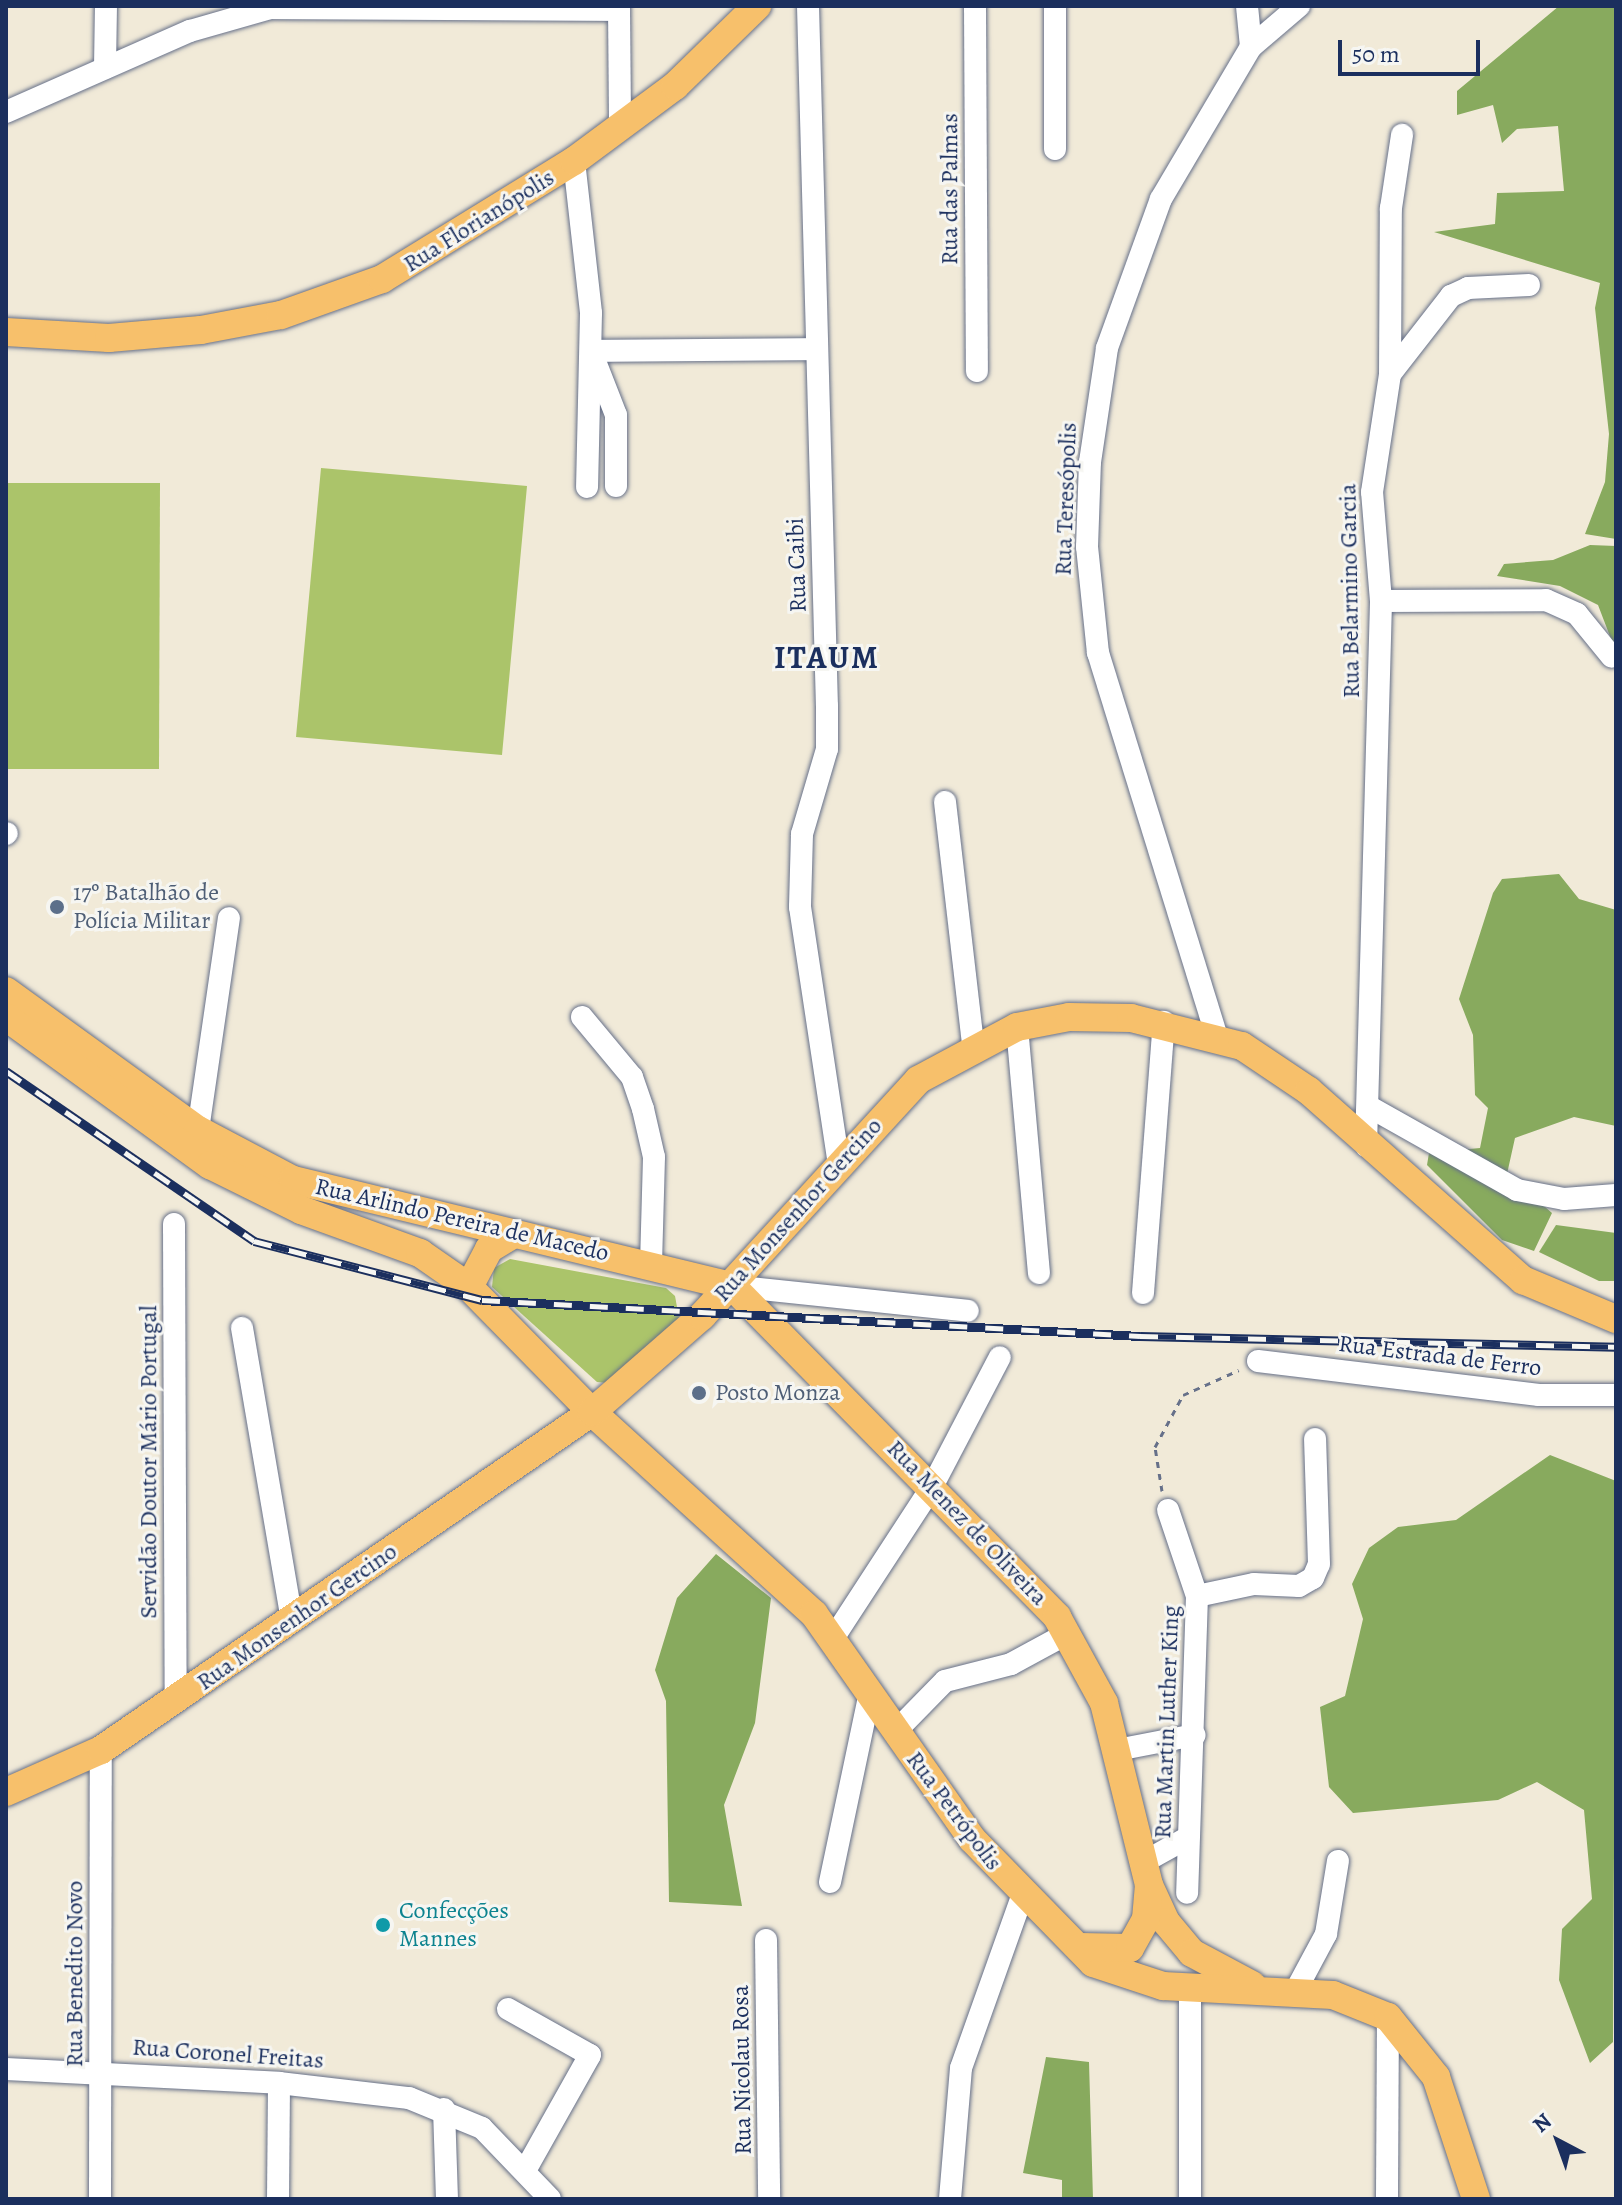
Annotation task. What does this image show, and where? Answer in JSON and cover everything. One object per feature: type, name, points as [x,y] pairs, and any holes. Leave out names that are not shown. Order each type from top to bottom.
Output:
[{"type":"main road","name":"Rua Florianópolis","points":[[6,332],[172,334],[311,306],[440,250],[574,161],[707,58],[757,6]]},
{"type":"main road","name":"Rua Arlindo Pereira de Macedo","points":[[6,991],[198,1130],[330,1192],[511,1236],[651,1263],[732,1286]]},
{"type":"main road","name":"Rua Arlindo Pereira de Macedo","points":[[6,1017],[210,1165],[301,1210],[420,1253],[469,1287]]},
{"type":"main road","name":"Rua Monsenhor Gercino","points":[[6,1792],[101,1750],[592,1412],[732,1286],[918,1080],[973,1045],[1017,1027],[1069,1017],[1164,1022],[1216,1034],[1283,1071],[1523,1280],[1616,1319]]},
{"type":"main road","points":[[469,1287],[489,1249],[511,1236]]},
{"type":"main road","points":[[651,1263],[713,1262],[768,1244]]},
{"type":"main road","name":"Rua Menez de Oliveira","points":[[732,1286],[1018,1569],[1068,1633],[1104,1703],[1146,1873],[1192,1953],[1260,1989]]},
{"type":"main road","name":"Rua Petrópolis","points":[[469,1287],[592,1412],[834,1637],[895,1732],[1022,1897],[1067,1943],[1115,1974],[1190,1988],[1296,1990],[1353,2000],[1388,2017],[1436,2077],[1476,2199]]},
{"type":"main road","points":[[1067,1943],[1099,1952],[1130,1948],[1146,1919],[1146,1873]]},
{"type":"street","points":[[105,68],[106,6]]},
{"type":"street","name":"Rua Caibi","points":[[808,6],[827,749],[802,834],[800,907],[839,1164]]},
{"type":"street","name":"Rua das Palmas","points":[[975,6],[977,371]]},
{"type":"street","points":[[1055,6],[1055,149]]},
{"type":"street","points":[[1247,6],[1251,47]]},
{"type":"street","name":"Rua Teresópolis","points":[[1216,1034],[1098,653],[1089,476],[1097,397],[1124,288],[1174,173],[1251,47],[1299,6]]},
{"type":"street","points":[[6,112],[223,19],[300,7],[619,8],[620,128]]},
{"type":"street","name":"Rua Belarmino Garcia","points":[[1366,1146],[1381,601],[1372,492],[1390,374],[1391,208],[1402,135]]},
{"type":"street","points":[[574,161],[591,351],[587,487]]},
{"type":"street","points":[[1390,374],[1451,296],[1529,285]]},
{"type":"street","points":[[591,351],[817,349]]},
{"type":"street","points":[[591,351],[616,415],[616,486]]},
{"type":"street","points":[[1381,601],[1546,600],[1577,614],[1612,657]]},
{"type":"street","points":[[945,802],[973,1045]]},
{"type":"street","points":[[198,1130],[229,918]]},
{"type":"street","points":[[582,1017],[632,1077],[643,1109],[654,1157],[651,1263]]},
{"type":"street","points":[[1143,1293],[1164,1022]]},
{"type":"street","points":[[1017,1027],[1039,1273]]},
{"type":"street","points":[[1368,1106],[1517,1190],[1564,1199],[1616,1195]]},
{"type":"street","name":"Servidão Doutor Mário Portugal","points":[[174,1224],[176,1701]]},
{"type":"street","points":[[732,1286],[968,1311]]},
{"type":"street","points":[[242,1328],[292,1621]]},
{"type":"street","points":[[834,1637],[933,1485],[1000,1357]]},
{"type":"street","name":"Rua Estrada de Ferro","points":[[1258,1361],[1539,1395],[1616,1395]]},
{"type":"street","points":[[1197,1596],[1254,1584],[1299,1586],[1313,1578],[1319,1564],[1315,1439]]},
{"type":"street","name":"Rua Martin Luther King","points":[[1168,1510],[1197,1596],[1195,1735],[1187,1893]]},
{"type":"street","points":[[895,1732],[945,1681],[1011,1664],[1068,1633]]},
{"type":"street","points":[[830,1882],[870,1693]]},
{"type":"street","points":[[1117,1750],[1195,1735]]},
{"type":"street","name":"Rua Benedito Novo","points":[[100,2199],[101,1750]]},
{"type":"street","points":[[1146,1873],[1189,1837]]},
{"type":"street","points":[[1296,1990],[1326,1934],[1338,1861]]},
{"type":"street","points":[[950,2199],[961,2068],[1022,1897]]},
{"type":"street","name":"Rua Nicolau Rosa","points":[[766,1940],[769,2199]]},
{"type":"street","points":[[1190,1988],[1190,2199]]},
{"type":"street","points":[[508,2009],[590,2055],[525,2171]]},
{"type":"street","points":[[1387,2199],[1388,2017]]},
{"type":"street","name":"Rua Coronel Freitas","points":[[6,2069],[100,2071],[279,2083],[444,2109],[482,2128],[550,2199]]},
{"type":"street","points":[[278,2199],[279,2083]]},
{"type":"street","points":[[444,2109],[447,2199]]},
{"type":"path","points":[[1168,1510],[1155,1447],[1183,1395],[1258,1361]]},
{"type":"green space","points":[[1559,6],[1616,6],[1616,539],[1585,534],[1605,482],[1609,434],[1595,308],[1600,283],[1434,232],[1495,224],[1497,193],[1564,191],[1558,126],[1517,129],[1502,143],[1493,105],[1457,115],[1457,91]]},
{"type":"green space","points":[[321,468],[527,486],[502,755],[296,737]]},
{"type":"green space","points":[[6,483],[160,483],[159,769],[6,769]]},
{"type":"green space","points":[[1590,545],[1616,546],[1616,652],[1598,605],[1560,586],[1497,576],[1504,564],[1553,560]]},
{"type":"green space","points":[[1559,874],[1579,899],[1616,910],[1616,1126],[1574,1117],[1515,1138],[1507,1174],[1552,1213],[1534,1251],[1502,1240],[1427,1165],[1429,1153],[1480,1148],[1488,1108],[1475,1095],[1473,1035],[1459,999],[1493,893],[1502,879]]},
{"type":"green space","points":[[1556,1225],[1616,1233],[1616,1281],[1599,1281],[1539,1252]]},
{"type":"green space","points":[[510,1259],[666,1288],[675,1296],[679,1318],[609,1383],[597,1382],[492,1287],[494,1268]]},
{"type":"green space","points":[[1550,1455],[1616,1481],[1613,2042],[1590,2063],[1559,1980],[1562,1929],[1592,1899],[1584,1810],[1537,1782],[1498,1800],[1353,1813],[1329,1787],[1320,1707],[1345,1696],[1363,1619],[1352,1584],[1369,1548],[1398,1527],[1456,1520]]},
{"type":"green space","points":[[716,1554],[771,1598],[755,1723],[724,1805],[742,1906],[669,1902],[666,1701],[655,1670],[677,1598]]},
{"type":"green space","points":[[1046,2057],[1089,2062],[1093,2199],[1062,2199],[1062,2180],[1023,2173]]},
{"type":"railway","points":[[6,1071],[254,1241],[482,1300],[1140,1336],[1616,1347]]},
{"type":"place","name":"17º Batalhão de Polícia Militar","points":[[57,907]]},
{"type":"place","name":"Posto Monza","points":[[699,1393]]},
{"type":"place","name":"Confecções Mannes","points":[[383,1925]]},
{"type":"district","name":"ITAUM","points":[[827,657]]}]
